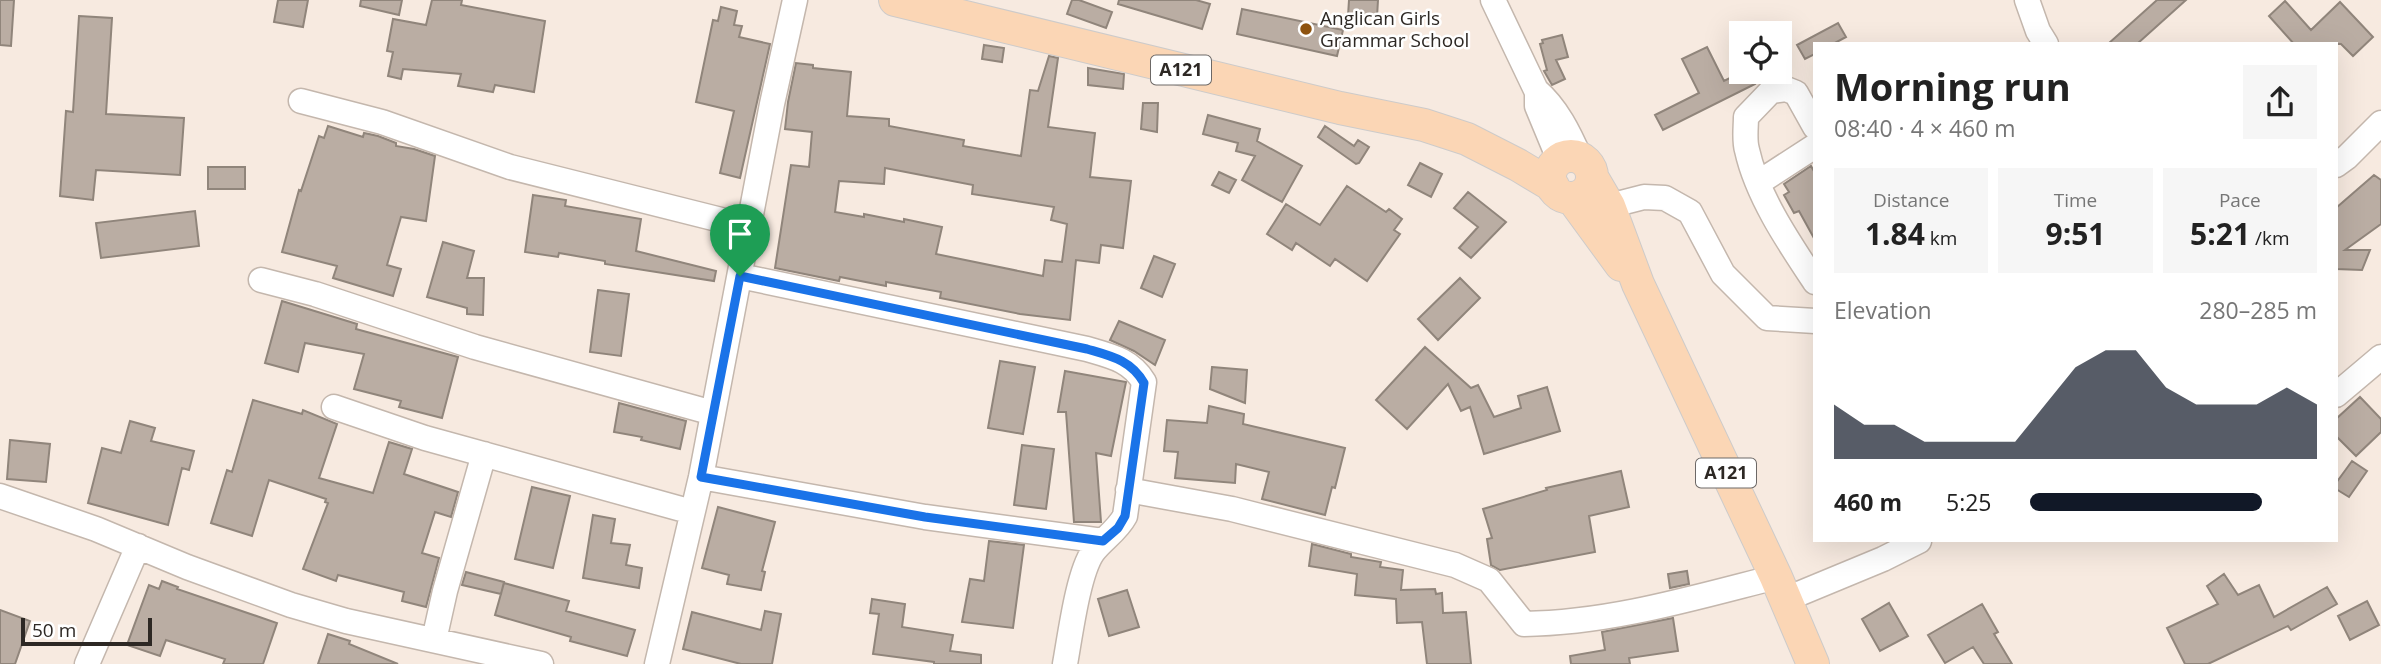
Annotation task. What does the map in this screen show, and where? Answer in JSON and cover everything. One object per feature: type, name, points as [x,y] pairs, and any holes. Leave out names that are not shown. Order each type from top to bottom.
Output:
[{"type":"main road","name":"A121","points":[[895,0],[1340,108],[1424,125],[1467,139],[1492,141],[1519,148],[1569,174],[1609,206],[1638,284],[1780,589],[1812,664]]},
{"type":"main road","name":"A121","points":[[1569,174],[1613,256],[1638,284]]},
{"type":"street","points":[[657,664],[701,477],[772,104],[795,0]]},
{"type":"street","points":[[1493,0],[1536,90],[1548,100],[1570,134],[1569,174]]},
{"type":"street","points":[[2027,0],[2045,42]]},
{"type":"street","points":[[1813,123],[1796,93],[1786,89],[1771,91],[1746,117],[1746,148],[1758,183],[1787,241],[1813,279]]},
{"type":"street","points":[[301,101],[382,122],[510,167],[749,227]]},
{"type":"street","points":[[2338,164],[2381,123]]},
{"type":"street","points":[[1758,183],[1813,147]]},
{"type":"street","points":[[1609,206],[1644,197],[1665,198],[1690,212],[1723,274],[1767,318],[1813,321]]},
{"type":"street","points":[[740,276],[1087,349],[1124,360],[1137,371],[1144,383],[1125,516],[1118,528],[1092,553],[1085,568],[1065,664]]},
{"type":"street","points":[[261,280],[315,294],[475,347],[713,413]]},
{"type":"street","points":[[2338,393],[2381,357]]},
{"type":"street","points":[[334,407],[425,438],[692,512]]},
{"type":"street","points":[[434,640],[484,454]]},
{"type":"street","points":[[701,477],[925,517],[1103,541]]},
{"type":"street","points":[[1128,490],[1232,509],[1455,565],[1489,580],[1524,624],[1556,624],[1780,589],[1883,559],[1917,542]]},
{"type":"street","points":[[0,496],[291,605],[346,621],[541,664]]},
{"type":"street","points":[[87,664],[138,546]]},
{"type":"building","points":[[0,0],[14,0],[11,46],[0,45]]},
{"type":"building","points":[[278,0],[308,0],[303,27],[274,22]]},
{"type":"building","points":[[361,0],[402,0],[399,15],[360,6]]},
{"type":"building","points":[[432,0],[462,0],[461,5],[545,21],[534,92],[495,85],[493,92],[458,86],[461,74],[403,69],[401,79],[388,76],[393,52],[387,51],[393,19],[426,25]]},
{"type":"building","points":[[1072,0],[1112,12],[1106,28],[1067,14]]},
{"type":"building","points":[[1119,0],[1196,0],[1210,4],[1202,29],[1118,4]]},
{"type":"building","points":[[1349,0],[1378,0],[1377,17],[1348,16]]},
{"type":"building","points":[[2157,0],[2186,0],[2139,42],[2110,42]]},
{"type":"building","points":[[2285,1],[2311,30],[2340,2],[2373,37],[2353,56],[2338,42],[2292,42],[2269,16]]},
{"type":"building","points":[[721,7],[737,11],[734,25],[742,26],[739,37],[770,44],[740,178],[720,173],[734,111],[696,102],[713,20],[718,21]]},
{"type":"building","points":[[1242,9],[1343,30],[1337,56],[1237,34]]},
{"type":"building","points":[[79,16],[112,18],[106,114],[184,118],[180,175],[96,170],[93,200],[60,196],[66,111],[73,112]]},
{"type":"building","points":[[1838,23],[1846,37],[1837,42],[1813,42],[1813,55],[1805,59],[1797,45]]},
{"type":"building","points":[[1562,35],[1568,57],[1556,60],[1565,79],[1552,85],[1544,71],[1547,70],[1540,44],[1543,43],[1542,40]]},
{"type":"building","points":[[984,45],[1004,48],[1002,62],[982,59]]},
{"type":"building","points":[[1707,47],[1724,81],[1729,78],[1729,84],[1755,84],[1663,130],[1655,115],[1699,93],[1682,59]]},
{"type":"building","points":[[1049,56],[1058,58],[1048,127],[1095,133],[1090,177],[1131,181],[1123,248],[1101,245],[1099,263],[1076,260],[1070,320],[1020,314],[940,298],[941,292],[886,282],[886,286],[840,277],[839,281],[775,268],[791,165],[809,167],[812,132],[785,129],[796,63],[813,65],[813,68],[851,72],[847,116],[889,119],[889,126],[964,140],[963,146],[1021,156],[1030,90],[1038,91]],"holes":[[[885,168],[973,185],[972,194],[1054,207],[1051,220],[1067,224],[1062,262],[1045,260],[1043,276],[936,254],[942,227],[904,219],[904,222],[864,214],[864,217],[835,212],[839,181],[884,184]]]},
{"type":"building","points":[[1088,68],[1124,74],[1123,89],[1088,85]]},
{"type":"building","points":[[1143,103],[1158,103],[1157,132],[1141,129]]},
{"type":"building","points":[[1208,115],[1260,129],[1257,141],[1302,166],[1282,202],[1242,180],[1255,156],[1236,151],[1238,143],[1203,134]]},
{"type":"building","points":[[328,126],[363,137],[364,133],[378,136],[396,143],[396,146],[435,156],[426,221],[401,217],[387,265],[401,269],[393,296],[333,278],[337,266],[282,252],[299,190],[301,191],[319,136],[324,138]]},
{"type":"building","points":[[1325,126],[1354,146],[1358,140],[1369,147],[1359,163],[1356,164],[1318,137]]},
{"type":"building","points":[[1420,163],[1442,174],[1431,197],[1408,185]]},
{"type":"building","points":[[1811,166],[1813,236],[1799,211],[1794,213],[1784,195],[1789,192],[1784,184]]},
{"type":"building","points":[[208,167],[245,167],[245,189],[208,189]]},
{"type":"building","points":[[1219,172],[1236,180],[1229,193],[1212,185]]},
{"type":"building","points":[[2374,175],[2381,180],[2381,224],[2345,250],[2370,250],[2362,270],[2338,269],[2338,206]]},
{"type":"building","points":[[1347,186],[1386,212],[1389,209],[1402,219],[1394,230],[1400,234],[1367,281],[1335,259],[1330,266],[1296,243],[1292,250],[1267,234],[1286,204],[1320,225]]},
{"type":"building","points":[[1468,192],[1506,222],[1471,258],[1459,248],[1478,227],[1454,208]]},
{"type":"building","points":[[533,195],[566,200],[565,206],[641,219],[636,251],[716,271],[714,281],[605,264],[605,261],[559,253],[558,257],[525,252]]},
{"type":"building","points":[[195,211],[199,246],[101,258],[96,223]]},
{"type":"building","points":[[443,242],[474,251],[467,278],[484,278],[483,315],[467,314],[467,308],[427,297]]},
{"type":"building","points":[[1154,256],[1175,264],[1162,297],[1141,288]]},
{"type":"building","points":[[1460,278],[1480,298],[1438,340],[1418,319]]},
{"type":"building","points":[[598,290],[629,294],[621,356],[590,352]]},
{"type":"building","points":[[282,301],[357,324],[356,329],[458,357],[442,418],[399,407],[401,401],[354,389],[364,354],[305,343],[298,372],[265,363]]},
{"type":"building","points":[[1119,321],[1165,340],[1155,365],[1110,340]]},
{"type":"building","points":[[1425,347],[1471,388],[1478,385],[1494,417],[1521,408],[1518,396],[1547,387],[1560,431],[1484,454],[1470,407],[1461,411],[1448,384],[1407,429],[1376,400]]},
{"type":"building","points":[[1000,361],[1035,367],[1023,434],[988,428]]},
{"type":"building","points":[[1212,367],[1247,370],[1245,403],[1210,389]]},
{"type":"building","points":[[1065,371],[1126,382],[1111,456],[1096,453],[1101,522],[1074,522],[1066,412],[1058,412]]},
{"type":"building","points":[[2360,397],[2381,419],[2381,432],[2356,456],[2338,438],[2338,417]]},
{"type":"building","points":[[253,400],[302,414],[303,410],[337,424],[319,478],[373,493],[389,442],[412,449],[404,474],[458,492],[451,517],[435,512],[422,553],[439,558],[426,607],[402,601],[404,592],[338,575],[336,581],[303,569],[328,503],[325,502],[326,499],[269,480],[252,536],[211,523],[227,470],[232,472]]},
{"type":"building","points":[[619,403],[686,421],[680,449],[641,440],[642,437],[614,432]]},
{"type":"building","points":[[1209,406],[1244,414],[1243,424],[1345,448],[1325,515],[1262,499],[1269,472],[1236,464],[1235,483],[1175,478],[1178,452],[1164,451],[1167,420],[1207,423]]},
{"type":"building","points":[[130,421],[155,428],[151,441],[194,451],[189,470],[182,468],[168,525],[88,503],[102,448],[121,453]]},
{"type":"building","points":[[10,440],[50,444],[46,482],[7,479]]},
{"type":"building","points":[[1022,445],[1054,449],[1046,509],[1014,505]]},
{"type":"building","points":[[2352,461],[2367,471],[2349,497],[2338,490],[2338,480]]},
{"type":"building","points":[[1621,471],[1629,507],[1589,516],[1595,552],[1500,570],[1491,565],[1487,539],[1492,538],[1483,509],[1547,490],[1546,488]]},
{"type":"building","points":[[532,487],[570,496],[553,568],[515,559]]},
{"type":"building","points":[[718,507],[775,522],[762,571],[765,572],[761,590],[727,584],[729,575],[702,568]]},
{"type":"building","points":[[593,515],[615,519],[611,543],[630,545],[626,565],[642,568],[639,588],[583,578]]},
{"type":"building","points":[[989,541],[1024,545],[1013,628],[962,622],[970,579],[984,581]]},
{"type":"building","points":[[1312,544],[1351,554],[1351,557],[1381,562],[1380,567],[1403,570],[1401,590],[1435,589],[1436,594],[1442,593],[1443,613],[1466,612],[1471,664],[1427,664],[1422,622],[1397,623],[1396,599],[1355,595],[1357,574],[1309,566]]},
{"type":"building","points":[[1687,571],[1689,584],[1670,588],[1668,574]]},
{"type":"building","points":[[466,572],[504,582],[501,594],[462,585]]},
{"type":"building","points":[[2224,574],[2238,595],[2259,585],[2274,617],[2327,587],[2337,604],[2291,630],[2288,626],[2208,664],[2185,664],[2167,628],[2218,604],[2207,586]]},
{"type":"building","points":[[162,581],[178,587],[177,589],[277,623],[263,664],[223,664],[225,659],[166,640],[160,656],[127,645],[149,585],[159,589]]},
{"type":"building","points":[[504,583],[569,601],[566,611],[635,630],[627,656],[570,641],[571,637],[495,615]]},
{"type":"building","points":[[1127,590],[1139,627],[1109,636],[1098,599]]},
{"type":"building","points":[[872,599],[905,604],[902,627],[953,635],[950,651],[981,655],[981,664],[934,664],[873,654],[879,614],[870,613]]},
{"type":"building","points":[[2367,601],[2379,625],[2350,640],[2338,616]]},
{"type":"building","points":[[1889,603],[1908,636],[1880,651],[1862,619]]},
{"type":"building","points":[[1982,604],[1998,632],[1994,634],[2012,664],[1984,664],[1973,647],[1945,663],[1928,635]]},
{"type":"building","points":[[0,610],[30,621],[15,664],[0,664]]},
{"type":"building","points":[[765,611],[781,614],[772,664],[741,664],[683,649],[692,612],[761,630]]},
{"type":"building","points":[[1673,618],[1678,651],[1629,658],[1630,664],[1571,664],[1570,656],[1605,650],[1602,632]]},
{"type":"building","points":[[328,634],[350,641],[349,644],[398,664],[318,664]]},
{"type":"place","name":"Anglican Girls Grammar School","points":[[1306,29]]},
{"type":"route","points":[[740,276],[1087,349],[1124,360],[1137,371],[1144,383],[1125,516],[1118,528],[1103,541],[925,517],[701,477],[740,276]]}]
